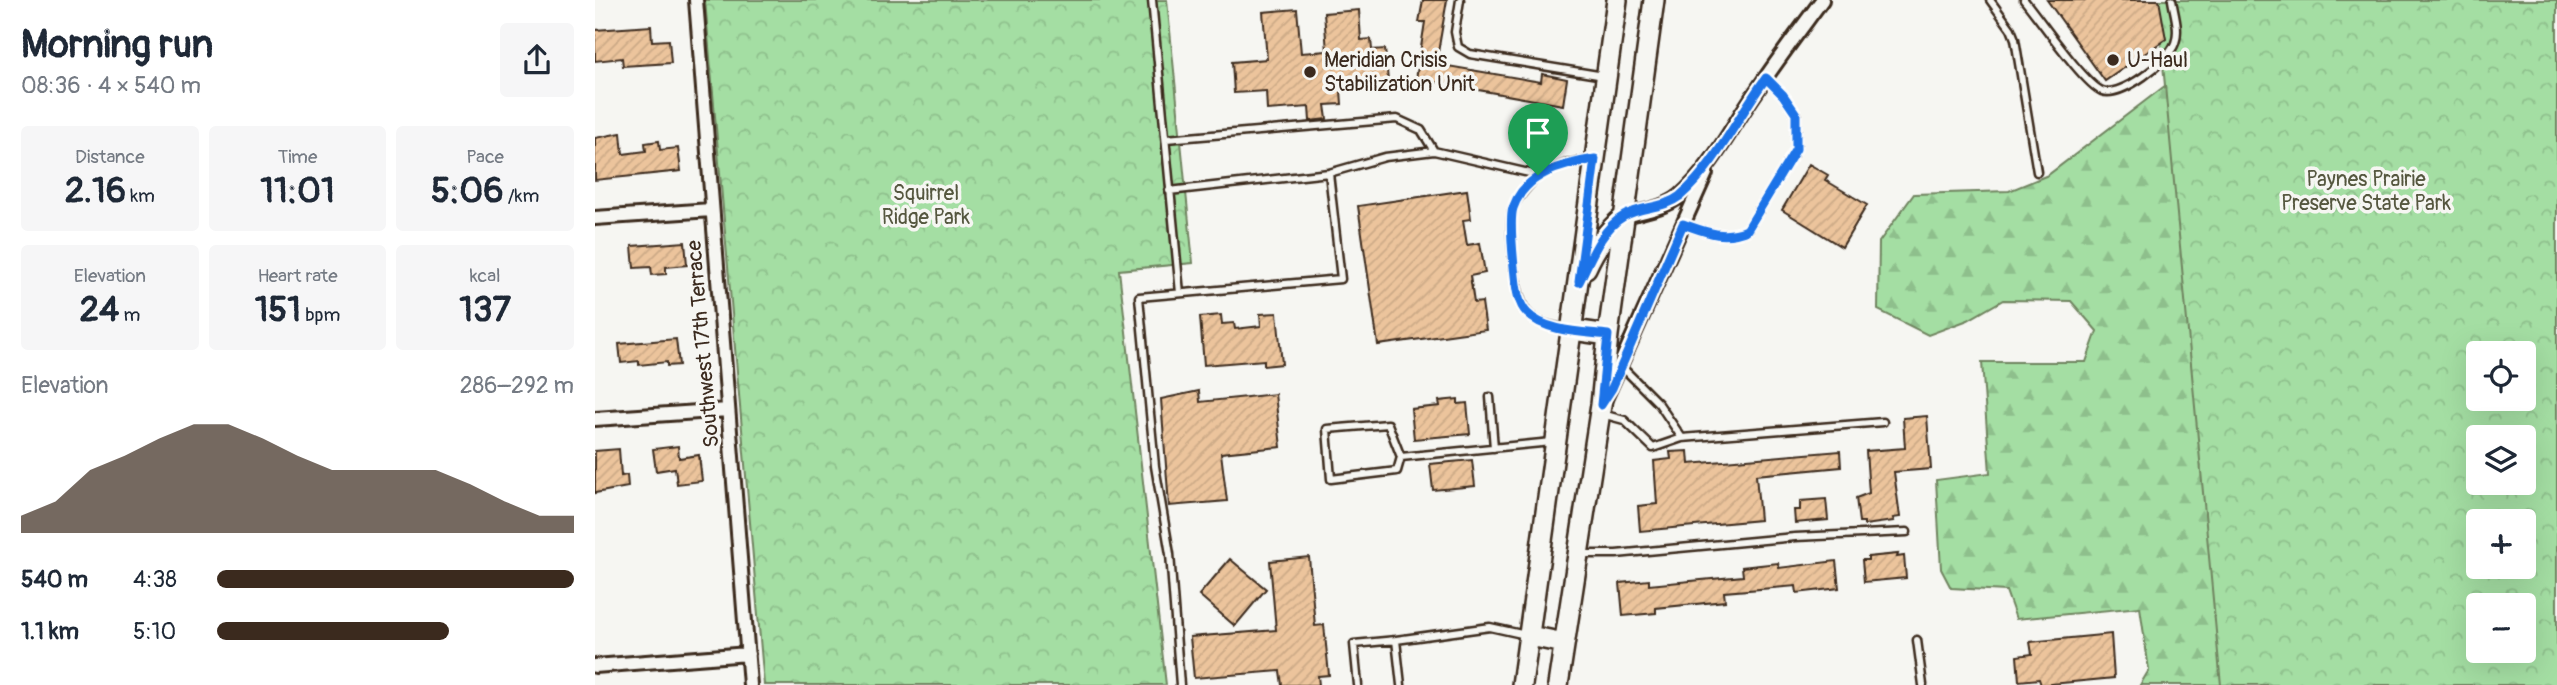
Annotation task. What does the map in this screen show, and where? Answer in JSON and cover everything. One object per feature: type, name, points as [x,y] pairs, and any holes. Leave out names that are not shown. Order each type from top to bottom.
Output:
[{"type":"main road","points":[[1522,685],[1573,330],[1616,0]]},
{"type":"main road","points":[[1558,685],[1600,409],[1654,0]]},
{"type":"main road","points":[[1579,282],[1595,248],[1608,230],[1625,216]]},
{"type":"main road","points":[[1573,330],[1608,335]]},
{"type":"main road","points":[[1530,636],[1564,643]]},
{"type":"street","name":"Southwest 17th Terrace","points":[[696,0],[750,685]]},
{"type":"street","points":[[1625,216],[1665,204],[1678,197],[1714,156],[1822,0]]},
{"type":"street","points":[[1600,409],[1612,388],[1714,156]]},
{"type":"street","points":[[595,218],[711,210]]},
{"type":"street","points":[[595,419],[728,410]]},
{"type":"street","points":[[595,666],[748,654]]},
{"type":"lane","points":[[1152,0],[1180,293]]},
{"type":"lane","points":[[1460,0],[1455,32],[1458,47],[1464,51],[1606,76]]},
{"type":"lane","points":[[1990,0],[2011,29],[2015,40],[2037,172]]},
{"type":"lane","points":[[2024,0],[2088,81],[2102,91],[2119,91],[2158,66],[2175,45],[2177,34],[2172,0]]},
{"type":"lane","points":[[1683,224],[1715,236],[1733,236],[1747,230],[1796,149],[1796,114],[1783,95],[1766,78]]},
{"type":"lane","points":[[1165,139],[1397,119],[1421,130],[1434,151]]},
{"type":"lane","points":[[1169,191],[1329,173],[1385,157],[1434,151],[1538,175]]},
{"type":"lane","points":[[1573,330],[1543,324],[1527,313],[1518,296],[1512,210],[1538,175],[1567,163],[1595,159]]},
{"type":"lane","points":[[1181,685],[1170,554],[1155,466],[1139,297],[1341,279],[1329,173]]},
{"type":"lane","points":[[1621,366],[1659,404],[1682,438]]},
{"type":"lane","points":[[1490,397],[1494,448]]},
{"type":"lane","points":[[1600,409],[1624,420],[1653,448],[1682,438],[1883,422]]},
{"type":"lane","points":[[1388,424],[1401,457],[1397,471],[1331,479],[1327,429],[1388,424]]},
{"type":"lane","points":[[1401,457],[1557,442]]},
{"type":"lane","points":[[1577,554],[1616,554],[1795,537],[1907,532]]},
{"type":"lane","points":[[1359,685],[1354,644],[1490,628],[1530,636]]},
{"type":"lane","points":[[1397,640],[1401,685]]},
{"type":"lane","points":[[1917,640],[1923,685]]},
{"type":"green space","name":"Squirrel Ridge Park","points":[[705,0],[1167,0],[1193,263],[1119,270],[1166,685],[764,685]]},
{"type":"green space","name":"Paynes Prairie Preserve State Park","points":[[2157,0],[2557,0],[2557,685],[2221,685]]},
{"type":"green space","points":[[2183,72],[2259,685],[2140,685],[2149,670],[2140,607],[2016,619],[2006,591],[1951,588],[1941,569],[1936,480],[1990,473],[1982,362],[2086,362],[2097,331],[2071,301],[2003,300],[1968,320],[1928,335],[1878,310],[1879,242],[1914,194],[2009,191],[2048,175]]},
{"type":"building","points":[[1423,0],[1447,0],[1436,64],[1541,82],[1542,74],[1567,79],[1563,105],[1416,79],[1425,22],[1419,22]]},
{"type":"building","name":"U-Haul","points":[[2047,0],[2159,0],[2166,39],[2105,81]]},
{"type":"building","name":"Meridian Crisis Stabilization Unit","points":[[1297,9],[1301,53],[1327,51],[1324,13],[1359,10],[1361,40],[1371,39],[1372,50],[1385,49],[1388,81],[1367,83],[1368,88],[1341,90],[1342,104],[1325,105],[1327,119],[1310,121],[1309,107],[1267,110],[1266,91],[1234,93],[1232,62],[1267,59],[1263,12]]},
{"type":"building","points":[[651,26],[652,41],[669,40],[671,63],[623,66],[622,58],[595,61],[595,30]]},
{"type":"building","points":[[621,133],[623,154],[646,151],[645,143],[659,141],[660,150],[678,148],[681,171],[595,180],[595,138]]},
{"type":"building","points":[[1809,164],[1828,175],[1825,180],[1867,205],[1842,247],[1782,210]]},
{"type":"building","points":[[1467,190],[1471,219],[1463,220],[1467,245],[1480,243],[1485,273],[1470,276],[1474,303],[1482,302],[1486,330],[1378,345],[1358,206]]},
{"type":"building","points":[[685,242],[687,265],[666,267],[666,274],[652,275],[651,267],[634,268],[632,246]]},
{"type":"building","points":[[1277,313],[1282,364],[1264,366],[1264,360],[1204,365],[1200,317],[1221,315],[1222,324],[1234,323],[1235,329],[1261,326],[1260,314]]},
{"type":"building","points":[[676,339],[679,365],[667,366],[667,362],[639,365],[639,361],[621,363],[619,344]]},
{"type":"building","points":[[1199,391],[1200,402],[1275,394],[1281,447],[1221,453],[1227,501],[1169,506],[1161,399]]},
{"type":"building","points":[[1458,399],[1458,404],[1467,403],[1470,434],[1414,439],[1411,409],[1440,406],[1439,401]]},
{"type":"building","points":[[1927,416],[1931,469],[1894,472],[1900,517],[1893,518],[1894,521],[1864,525],[1864,522],[1859,522],[1856,498],[1869,493],[1866,451],[1905,448],[1903,418]]},
{"type":"building","points":[[678,446],[679,458],[699,455],[702,481],[677,484],[675,468],[656,471],[653,449]]},
{"type":"building","points":[[619,449],[621,476],[627,475],[628,487],[595,493],[595,451]]},
{"type":"building","points":[[1688,451],[1689,464],[1840,451],[1841,467],[1756,475],[1760,520],[1640,531],[1638,506],[1657,504],[1654,461],[1671,459],[1670,452]]},
{"type":"building","points":[[1472,460],[1475,486],[1433,490],[1430,464]]},
{"type":"building","points":[[1826,499],[1828,520],[1795,523],[1794,510],[1800,510],[1800,501]]},
{"type":"building","points":[[1898,554],[1897,557],[1904,556],[1906,578],[1864,582],[1862,560]]},
{"type":"building","points":[[1309,557],[1315,626],[1324,625],[1329,675],[1318,676],[1319,685],[1282,685],[1280,671],[1194,678],[1190,637],[1276,630],[1270,561]]},
{"type":"building","points":[[1230,559],[1266,589],[1235,626],[1199,595]]},
{"type":"building","points":[[1836,561],[1839,588],[1797,593],[1796,586],[1724,592],[1725,601],[1656,608],[1656,613],[1623,616],[1620,583],[1649,580],[1649,585],[1743,576],[1742,567],[1778,563],[1779,568]]},
{"type":"building","points":[[2111,634],[2114,678],[2041,685],[2039,679],[2019,681],[2017,656],[2032,654],[2030,642]]},
{"type":"place","name":"U-Haul","points":[[2113,60]]},
{"type":"place","name":"Meridian Crisis Stabilization Unit","points":[[1310,72]]},
{"type":"route","points":[[1766,78],[1783,95],[1796,114],[1796,149],[1747,230],[1733,236],[1715,236],[1683,224],[1660,271],[1612,388],[1601,405],[1608,335],[1543,324],[1527,313],[1518,296],[1512,210],[1538,175],[1567,163],[1595,159],[1579,282],[1595,248],[1608,230],[1625,216],[1649,210],[1678,197],[1690,185],[1714,156],[1766,78]]}]
